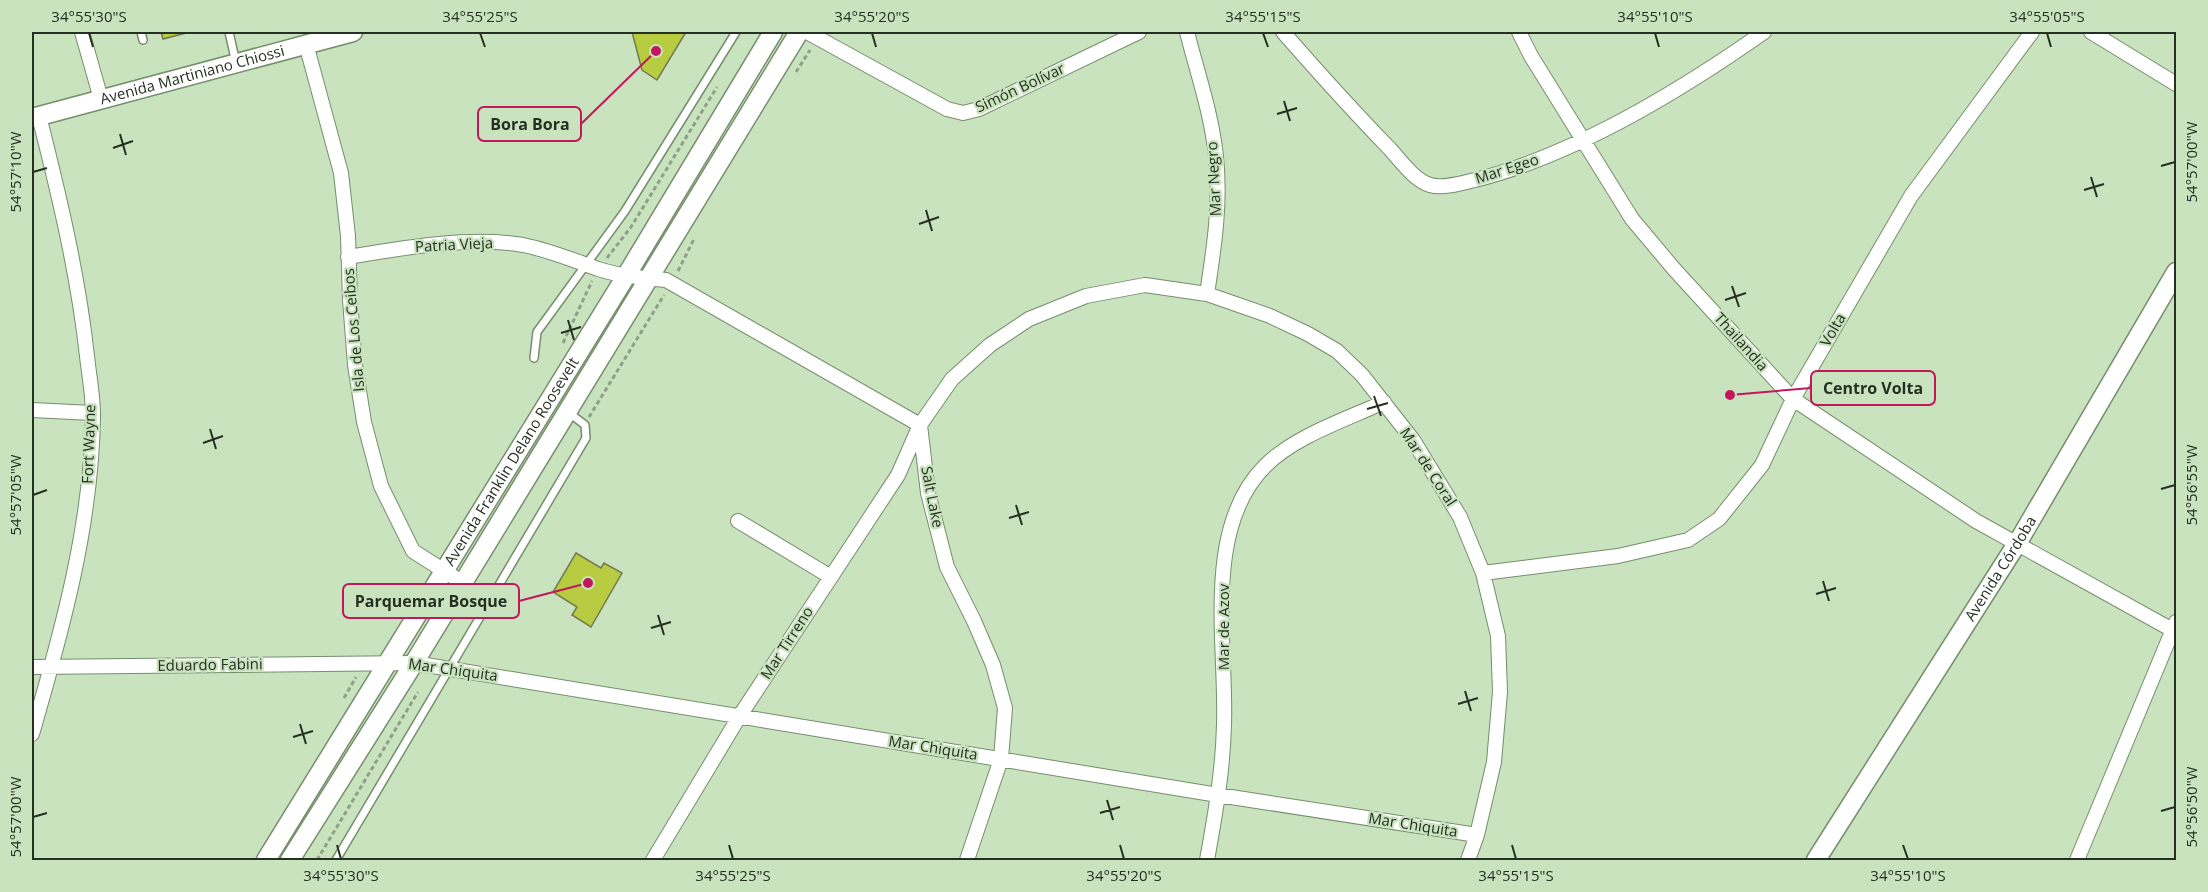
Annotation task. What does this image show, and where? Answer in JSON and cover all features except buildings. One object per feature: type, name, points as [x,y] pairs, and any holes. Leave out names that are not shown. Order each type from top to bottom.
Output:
[{"type":"main road","name":"Avenida Martiniano Chiossi","points":[[35,117],[353,32]]},
{"type":"main road","name":"Avenida Franklin Delano Roosevelt","points":[[266,861],[626,276],[773,32]]},
{"type":"main road","name":"Avenida Franklin Delano Roosevelt","points":[[290,861],[414,663],[799,32]]},
{"type":"main road","name":"Avenida Córdoba","points":[[1816,861],[2018,542],[2176,272]]},
{"type":"street","points":[[82,32],[101,99]]},
{"type":"street","name":"Simón Bolívar","points":[[813,35],[947,109],[963,113],[979,109],[1139,32]]},
{"type":"street","name":"Mar Negro","points":[[1187,32],[1208,112],[1216,156],[1218,199],[1215,248],[1207,294]]},
{"type":"street","name":"Mar Egeo","points":[[1283,32],[1350,109],[1416,176],[1431,185],[1457,184],[1496,175],[1583,141],[1664,96],[1764,32]]},
{"type":"street","name":"Thailandia","points":[[1519,32],[1531,56],[1632,219],[1674,269],[1793,399],[1976,520],[2018,542],[2033,554],[2175,628]]},
{"type":"street","name":"Volta","points":[[1483,573],[1618,556],[1688,540],[1719,519],[1762,465],[1793,399],[1911,196],[2032,32]]},
{"type":"street","points":[[2091,32],[2176,84]]},
{"type":"street","name":"Isla de Los Ceibos","points":[[306,44],[341,173],[355,365],[364,422],[381,486],[413,551],[444,573],[463,583]]},
{"type":"street","name":"Fort Wayne","points":[[32,734],[64,620],[86,506],[93,413],[82,313],[68,231],[35,117]]},
{"type":"street","name":"Patria Vieja","points":[[348,257],[399,248],[490,242],[524,245],[626,276],[648,278]]},
{"type":"street","points":[[648,278],[666,280],[920,425]]},
{"type":"street","name":"Mar de Coral","points":[[920,425],[952,379],[990,345],[1029,319],[1086,296],[1145,285],[1207,294],[1270,316],[1337,351],[1362,375],[1413,440],[1460,517],[1483,573],[1498,636],[1500,692],[1494,762],[1477,835],[1468,861]]},
{"type":"street","name":"Mar de Azov","points":[[1207,861],[1218,795],[1224,726],[1221,600],[1227,550],[1237,505],[1263,468],[1289,446],[1384,402]]},
{"type":"street","points":[[32,410],[93,413]]},
{"type":"street","name":"Mar Tirreno","points":[[653,861],[739,717],[898,475],[920,425]]},
{"type":"street","name":"Salt Lake","points":[[920,425],[928,493],[947,567],[993,665],[1005,708],[1001,759],[967,861]]},
{"type":"street","points":[[738,521],[831,577]]},
{"type":"street","points":[[2077,861],[2175,628]]},
{"type":"street","name":"Mar Chiquita","points":[[389,663],[414,663],[1218,795],[1477,835]]},
{"type":"street","name":"Eduardo Fabini","points":[[32,667],[389,663]]},
{"type":"lane","points":[[141,32],[143,40]]},
{"type":"lane","points":[[229,32],[236,63]]},
{"type":"lane","points":[[534,358],[537,332],[593,267],[736,32]]},
{"type":"lane","name":"Avenida Franklin Delano Roosevelt","points":[[567,412],[585,425]]},
{"type":"lane","points":[[336,861],[586,438],[585,425]]},
{"type":"path","points":[[795,74],[813,35]]},
{"type":"path","points":[[559,351],[588,289],[593,267],[631,226],[719,83]]},
{"type":"path","points":[[585,425],[671,283],[696,236]]},
{"type":"path","points":[[342,701],[364,663]]},
{"type":"place","name":"Bora Bora","points":[[656,51]]},
{"type":"place","name":"Centro Volta","points":[[1730,395]]},
{"type":"place","name":"Parquemar Bosque","points":[[588,583]]}]
